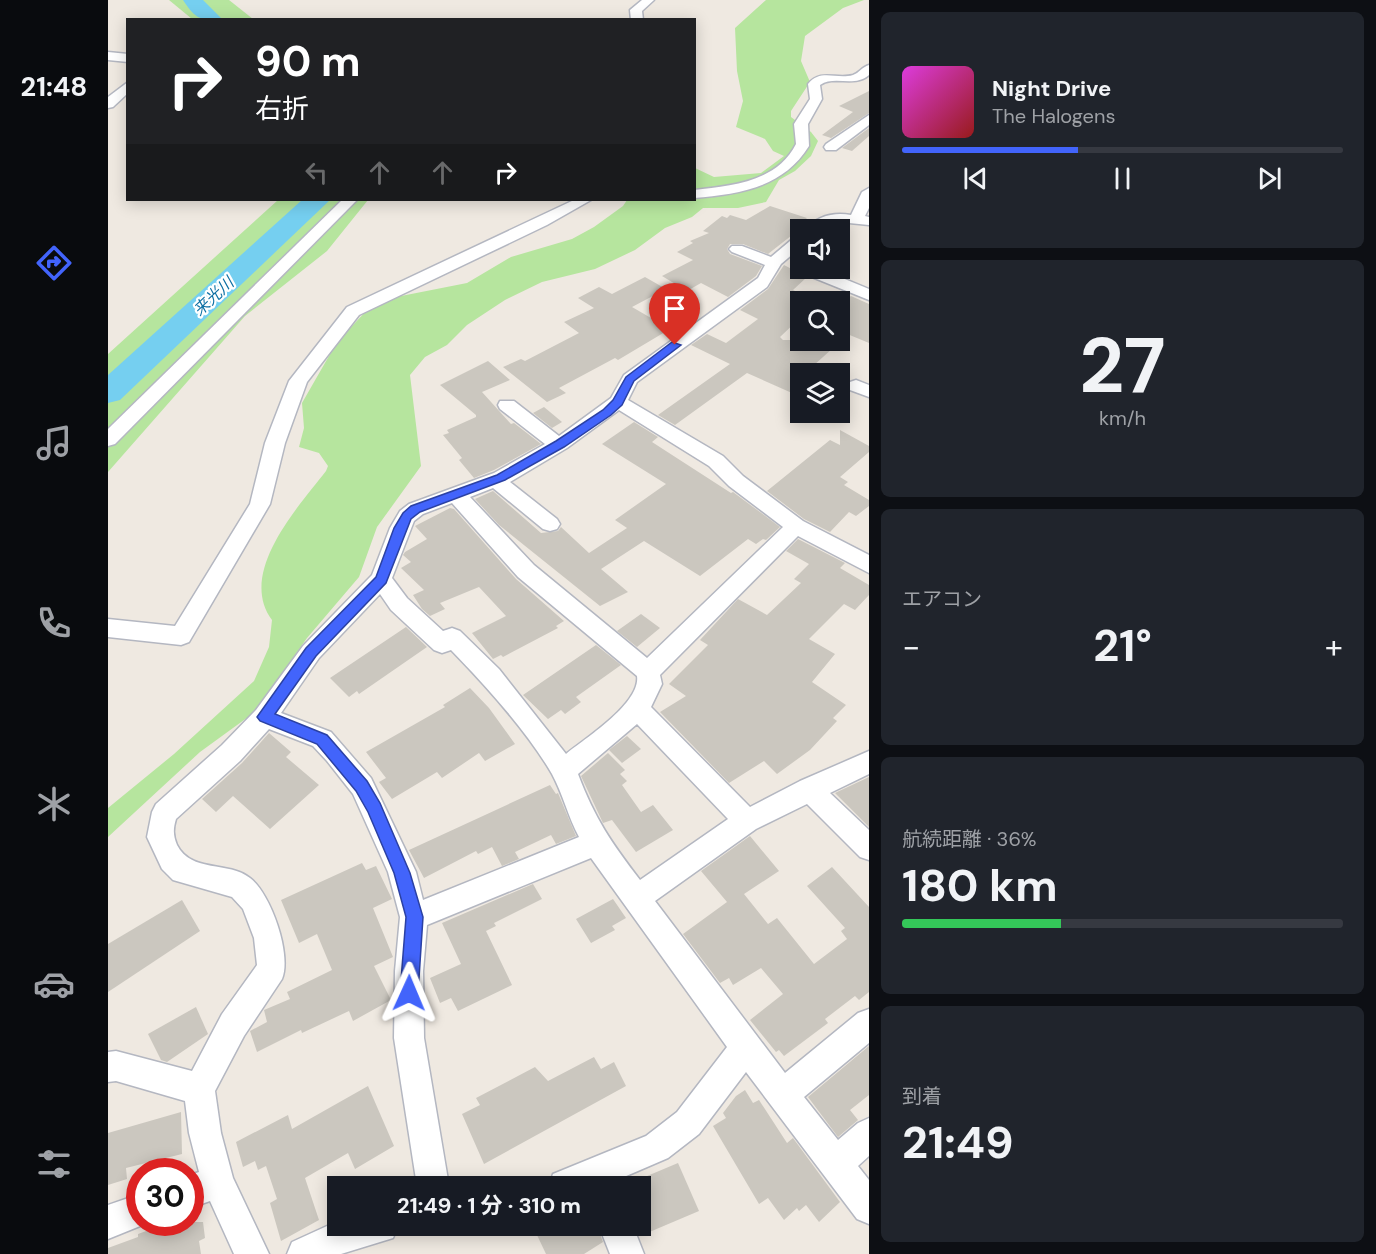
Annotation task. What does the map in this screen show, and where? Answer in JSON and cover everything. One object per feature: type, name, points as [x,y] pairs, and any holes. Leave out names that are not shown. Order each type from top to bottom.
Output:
[{"type":"street","points":[[637,18],[636,10],[649,0]]},
{"type":"street","points":[[108,56],[126,58]]},
{"type":"street","points":[[696,194],[740,189],[773,176],[788,164],[804,142],[801,124],[816,99],[814,84],[824,78],[863,81],[869,69]]},
{"type":"street","points":[[108,104],[126,88]]},
{"type":"street","points":[[831,147],[867,123]]},
{"type":"street","points":[[863,221],[869,192]]},
{"type":"street","points":[[108,440],[349,201]]},
{"type":"street","points":[[108,628],[181,636],[260,504],[275,443],[298,381],[353,310],[582,201]]},
{"type":"street","points":[[824,219],[846,219]]},
{"type":"street","points":[[737,249],[790,265]]},
{"type":"street","points":[[252,1254],[204,1187],[205,1133],[199,1089],[233,1025],[272,969],[268,939],[253,901],[240,886],[183,871],[171,860],[160,837],[165,812],[231,753],[265,717],[311,652],[381,579],[400,528],[407,516],[416,509],[495,480],[558,445],[618,402],[630,379],[765,280],[776,261],[790,249]]},
{"type":"street","points":[[828,279],[869,296]]},
{"type":"street","points":[[618,402],[716,461],[736,481],[796,526],[869,565]]},
{"type":"street","points":[[507,405],[558,445]]},
{"type":"street","points":[[495,480],[550,524]]},
{"type":"street","points":[[456,495],[526,571],[648,672],[650,684],[638,709],[564,771]]},
{"type":"street","points":[[648,672],[796,526]]},
{"type":"street","points":[[381,579],[399,604],[442,644],[452,637],[491,676],[530,723],[564,771],[580,813],[596,843],[638,897],[746,1047],[869,1207]]},
{"type":"street","points":[[638,709],[747,820]]},
{"type":"street","points":[[265,717],[322,739],[362,786],[402,873],[414,917],[409,971],[409,1038],[431,1176]]},
{"type":"street","points":[[638,897],[747,820],[869,762]]},
{"type":"street","points":[[809,789],[869,848]]},
{"type":"street","points":[[414,917],[596,843]]},
{"type":"street","points":[[784,1094],[869,1024]]},
{"type":"street","points":[[605,1176],[657,1147],[688,1122],[746,1047]]},
{"type":"street","points":[[108,1067],[116,1066],[199,1089]]},
{"type":"street","points":[[836,1164],[869,1134]]},
{"type":"street","points":[[108,1222],[126,1215]]},
{"type":"street","points":[[304,1254],[344,1236]]},
{"type":"street","points":[[620,1236],[627,1254]]},
{"type":"green space","points":[[169,0],[229,0],[252,18],[191,18]]},
{"type":"green space","points":[[766,0],[864,0],[843,8],[805,36],[801,61],[810,82],[791,111],[791,117],[811,132],[818,141],[811,156],[795,171],[779,180],[766,202],[738,208],[703,208],[692,217],[665,228],[635,250],[595,269],[542,282],[505,300],[467,325],[447,345],[425,357],[410,375],[421,466],[377,527],[359,577],[307,638],[255,712],[200,752],[108,837],[108,808],[174,754],[254,681],[269,647],[272,620],[263,602],[262,582],[266,562],[287,522],[328,466],[319,453],[299,447],[304,428],[302,403],[337,342],[369,308],[391,298],[467,283],[511,257],[572,239],[594,227],[623,206],[626,201],[696,201],[696,168],[714,177],[761,173],[784,156],[773,151],[765,139],[736,127],[743,101],[737,71],[735,28]]},
{"type":"green space","points":[[277,201],[367,201],[327,251],[245,316],[108,472],[108,354]]},
{"type":"building","points":[[869,91],[869,113],[831,138],[822,135],[853,112],[839,106]]},
{"type":"building","points":[[869,128],[869,136],[852,151],[842,148]]},
{"type":"building","points":[[770,206],[807,218],[790,219],[790,237],[768,254],[743,244],[730,244],[727,249],[730,254],[762,266],[756,276],[728,297],[701,283],[687,291],[662,276],[693,260],[677,252],[693,243],[690,241],[709,233],[703,231],[722,216],[727,218],[730,215],[746,220]]},
{"type":"building","points":[[784,265],[790,268],[790,279],[805,279],[793,290],[795,291],[790,291],[790,327],[780,337],[783,340],[790,340],[790,351],[830,351],[816,363],[790,363],[790,392],[747,373],[675,425],[658,415],[730,364],[691,345],[707,334],[726,343],[758,319],[740,310],[768,289]]},
{"type":"building","points":[[645,277],[666,289],[632,307],[670,329],[618,360],[615,358],[559,388],[566,393],[547,402],[503,367],[521,359],[525,361],[579,333],[564,322],[594,308],[578,298],[599,287],[612,294]]},
{"type":"building","points":[[850,297],[869,304],[869,343],[850,335]]},
{"type":"building","points":[[488,361],[510,380],[482,392],[511,424],[514,423],[541,444],[494,470],[474,478],[459,460],[462,458],[443,435],[449,433],[447,430],[476,415],[440,385]]},
{"type":"building","points":[[544,407],[562,422],[552,428],[533,413]]},
{"type":"building","points":[[634,422],[658,437],[652,442],[731,493],[733,492],[780,527],[766,540],[763,539],[756,544],[748,539],[700,576],[644,541],[601,569],[628,592],[600,606],[499,525],[475,499],[493,491],[541,533],[558,531],[561,527],[589,553],[627,528],[615,520],[666,484],[602,444]]},
{"type":"building","points":[[840,430],[869,446],[869,452],[840,477],[848,482],[844,485],[869,500],[869,506],[856,516],[849,512],[830,532],[804,519],[767,491],[830,440],[840,445]]},
{"type":"building","points":[[450,508],[454,509],[516,579],[564,621],[556,626],[558,628],[503,657],[501,655],[493,659],[472,633],[506,616],[479,587],[440,603],[445,609],[430,616],[422,609],[413,595],[424,590],[401,568],[411,562],[403,555],[427,539],[415,526]]},
{"type":"building","points":[[798,539],[845,563],[840,568],[869,585],[869,595],[855,610],[844,604],[809,639],[835,654],[812,682],[846,705],[833,718],[837,721],[810,750],[777,774],[764,761],[729,783],[660,712],[686,696],[669,684],[708,645],[700,640],[738,599],[767,615],[801,583],[794,579],[809,564],[786,551]]},
{"type":"building","points":[[641,614],[660,628],[637,647],[617,631]]},
{"type":"building","points":[[406,627],[427,647],[359,694],[357,691],[349,697],[330,678]]},
{"type":"building","points":[[596,645],[621,665],[576,697],[581,702],[565,714],[561,710],[548,719],[523,695]]},
{"type":"building","points":[[470,688],[489,708],[515,744],[485,761],[479,753],[442,778],[437,772],[392,799],[379,782],[386,778],[366,752],[445,707],[443,705]]},
{"type":"building","points":[[269,733],[291,752],[286,757],[319,785],[270,829],[233,796],[216,812],[202,799],[242,763]]},
{"type":"building","points":[[627,736],[641,749],[622,763],[609,750]]},
{"type":"building","points":[[608,753],[625,770],[620,774],[627,781],[622,785],[641,812],[653,805],[673,830],[636,852],[612,820],[603,823],[581,776]]},
{"type":"building","points":[[869,777],[869,827],[835,793]]},
{"type":"building","points":[[550,785],[556,794],[558,793],[576,836],[556,844],[551,835],[515,852],[519,859],[502,866],[492,847],[478,854],[476,851],[424,878],[409,850]]},
{"type":"building","points":[[750,836],[779,871],[744,894],[768,924],[777,918],[814,964],[847,939],[841,931],[845,928],[807,886],[832,867],[869,907],[869,992],[859,1000],[855,996],[825,1019],[828,1023],[784,1056],[779,1050],[776,1052],[750,1020],[783,994],[761,968],[733,985],[729,978],[720,983],[683,934],[727,902],[701,871]]},
{"type":"building","points":[[362,863],[366,870],[376,866],[392,899],[373,908],[393,957],[374,966],[391,1000],[353,1021],[349,1011],[302,1033],[301,1030],[257,1052],[250,1031],[267,1022],[264,1010],[290,999],[287,992],[332,970],[317,934],[299,943],[281,900]]},
{"type":"building","points":[[533,884],[542,899],[494,923],[496,926],[486,931],[512,985],[458,1011],[451,998],[440,1003],[430,978],[461,964],[442,923]]},
{"type":"building","points":[[613,899],[626,918],[612,926],[615,930],[591,943],[576,919]]},
{"type":"building","points":[[182,900],[200,931],[108,992],[108,944]]},
{"type":"building","points":[[196,1007],[208,1034],[167,1062],[161,1060],[148,1034]]},
{"type":"building","points":[[869,1046],[869,1095],[850,1110],[858,1120],[838,1137],[808,1097]]},
{"type":"building","points":[[594,1057],[601,1069],[614,1062],[626,1086],[484,1164],[462,1114],[480,1105],[476,1098],[535,1067],[548,1081]]},
{"type":"building","points":[[368,1086],[394,1146],[355,1169],[348,1153],[305,1178],[319,1220],[281,1241],[270,1203],[277,1199],[266,1166],[258,1170],[255,1161],[243,1167],[236,1142],[288,1115],[292,1129]]},
{"type":"building","points":[[745,1090],[753,1103],[759,1100],[787,1143],[793,1138],[840,1202],[819,1222],[806,1205],[799,1211],[797,1208],[784,1220],[768,1198],[759,1204],[713,1126],[726,1118],[723,1113],[736,1096]]},
{"type":"building","points":[[181,1112],[182,1154],[166,1158],[126,1158],[126,1179],[108,1185],[108,1133]]},
{"type":"building","points":[[678,1163],[699,1211],[651,1231],[651,1176],[647,1176]]},
{"type":"building","points":[[204,1230],[205,1238],[199,1241],[201,1254],[108,1254],[108,1248],[138,1237],[204,1236]]},
{"type":"building","points":[[537,1236],[601,1236],[603,1242],[584,1254],[546,1254]]},
{"type":"waterway","name":"来光川","points":[[193,0],[199,9],[210,18]]},
{"type":"waterway","name":"来光川","points":[[108,393],[316,201]]},
{"type":"route","points":[[409,993],[414,917],[402,873],[374,808],[362,786],[322,739],[265,717],[311,652],[381,579],[400,528],[407,516],[416,509],[501,478],[560,444],[607,412],[618,402],[630,379],[675,345]]}]
